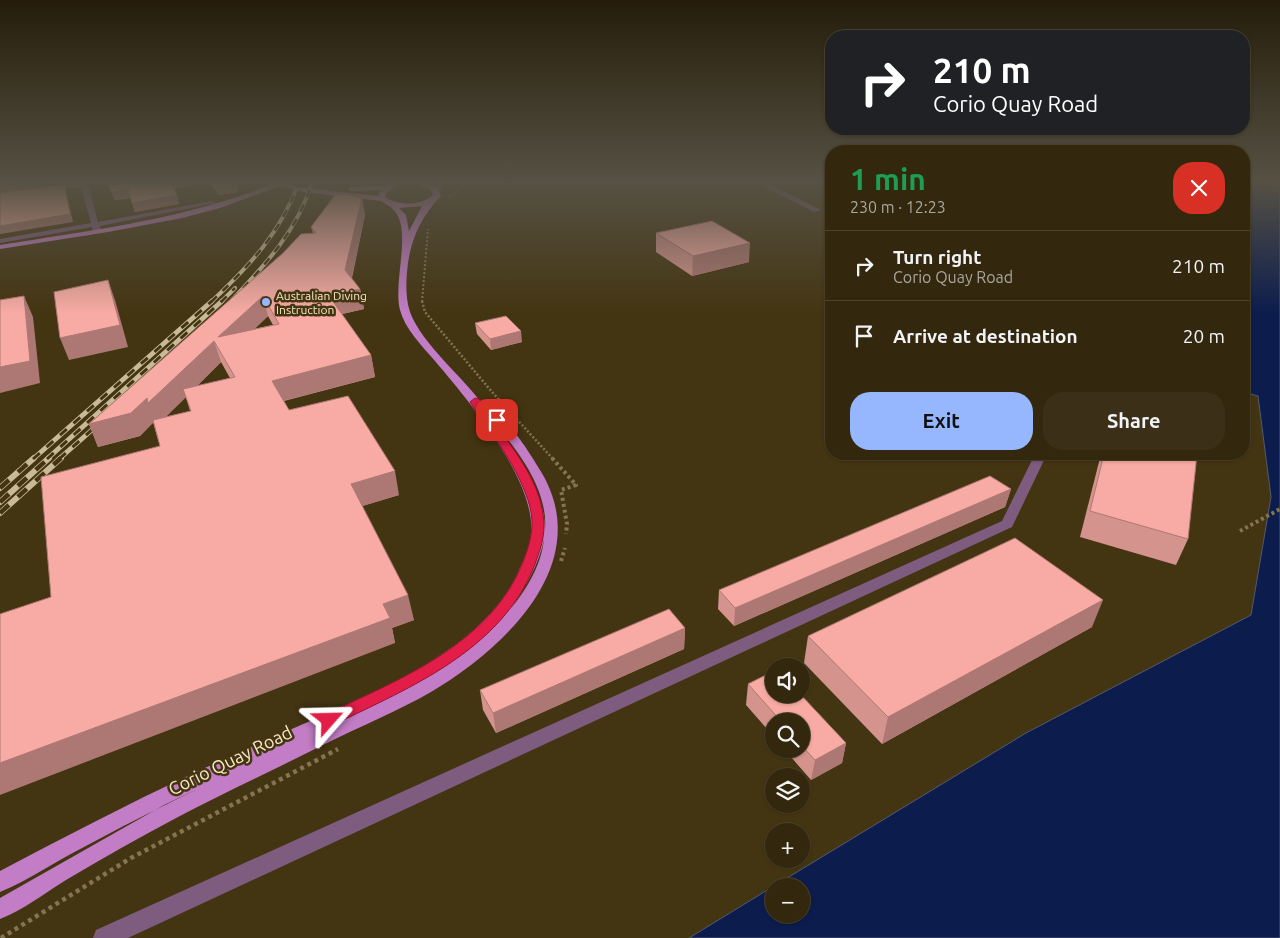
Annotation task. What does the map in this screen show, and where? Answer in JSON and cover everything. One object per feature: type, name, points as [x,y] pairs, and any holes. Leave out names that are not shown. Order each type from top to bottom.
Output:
[{"type":"main road","points":[[0,247],[116,226]]},
{"type":"main road","name":"Corio Quay Road","points":[[404,226],[407,246]]},
{"type":"main road","name":"Corio Quay Road","points":[[0,882],[167,794],[416,678],[449,657],[481,630],[508,601],[523,577],[535,550],[539,530],[536,508],[524,477],[514,458],[475,402],[427,345],[406,314],[402,276],[407,246],[415,226]]},
{"type":"main road","name":"Corio Quay Road","points":[[0,909],[66,869],[171,811],[424,688],[476,653],[513,618],[534,586],[546,562],[552,537],[550,509],[543,486],[524,453],[502,425],[475,402]]},
{"type":"street","points":[[0,241],[106,226]]},
{"type":"street","points":[[104,938],[1007,524],[1038,460]]},
{"type":"path","points":[[429,226],[422,303],[425,312],[576,485],[561,490],[567,524],[564,555],[560,563]]},
{"type":"path","points":[[1240,531],[1280,509]]},
{"type":"path","points":[[1,938],[131,858],[345,745]]},
{"type":"water","points":[[1250,226],[1280,226],[1280,938],[689,938],[765,892],[765,923],[810,923],[810,878],[787,878],[804,868],[810,868],[810,864],[1026,733],[1251,615],[1271,497],[1258,396],[1250,394]]},
{"type":"building","points":[[355,226],[345,270],[360,289],[329,296],[371,355],[272,381],[289,410],[348,396],[395,471],[351,484],[408,595],[383,604],[390,618],[0,763],[0,614],[51,597],[41,477],[160,446],[153,420],[191,411],[183,389],[235,377],[214,341],[148,403],[147,398],[131,413],[89,424],[283,253],[301,234],[316,233],[311,227]],"holes":[[[263,296],[279,324],[218,337]]]},
{"type":"building","points":[[690,226],[720,226],[750,243],[693,256],[656,233]]},
{"type":"building","points":[[108,280],[120,325],[60,338],[54,292]]},
{"type":"building","points":[[24,296],[30,361],[0,367],[0,300]]},
{"type":"building","points":[[506,316],[521,331],[490,339],[475,323]]},
{"type":"building","points":[[1103,460],[1196,460],[1188,539],[1090,511]]},
{"type":"building","points":[[990,476],[1011,489],[735,608],[719,590]]},
{"type":"building","points":[[1015,538],[1103,600],[888,717],[808,636]]},
{"type":"building","points":[[669,609],[685,628],[493,713],[480,690]]},
{"type":"building","points":[[765,676],[765,703],[808,703],[846,743],[815,760],[810,755],[810,713],[774,713],[748,684]]},
{"type":"railway","points":[[211,302],[239,275],[278,226]]},
{"type":"railway","points":[[232,300],[268,260],[292,226]]},
{"type":"railway","points":[[222,301],[235,288]]},
{"type":"railway","points":[[33,459],[212,301]]},
{"type":"railway","points":[[47,459],[222,301]]},
{"type":"railway","points":[[59,459],[102,421]]},
{"type":"railway","points":[[0,488],[34,458]]},
{"type":"railway","points":[[0,502],[49,458]]},
{"type":"railway","points":[[0,513],[61,458]]},
{"type":"place","name":"Australian Diving Instruction","points":[[266,302]]},
{"type":"route","points":[[329,720],[416,678],[468,643],[508,601],[523,577],[538,540],[538,518],[533,496],[514,458],[475,402],[497,420]]}]
